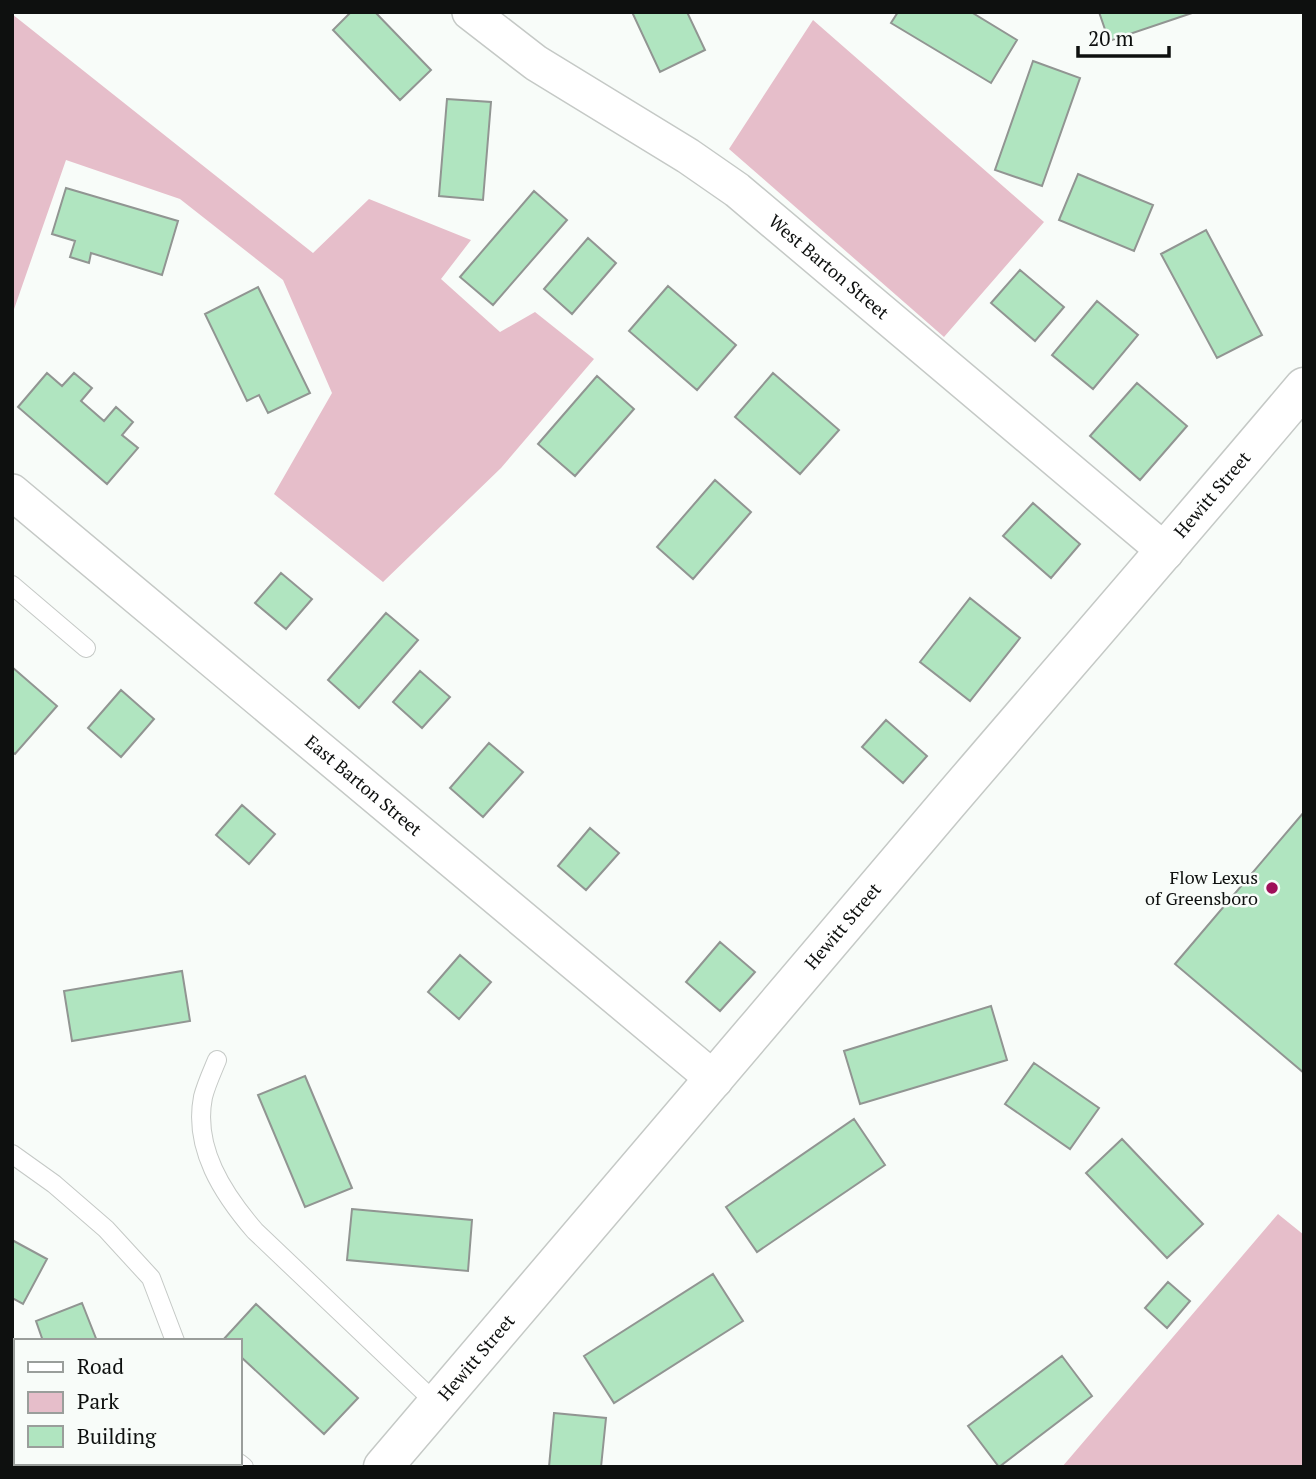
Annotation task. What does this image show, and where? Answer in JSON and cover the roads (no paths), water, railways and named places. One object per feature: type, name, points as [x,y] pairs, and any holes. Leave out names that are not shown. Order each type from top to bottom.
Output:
[{"type":"street","name":"West Barton Street","points":[[470,12],[536,63],[688,156],[737,190],[1166,552]]},
{"type":"street","name":"Hewitt Street","points":[[383,1467],[1304,387]]},
{"type":"street","name":"East Barton Street","points":[[12,492],[715,1080]]},
{"type":"lane","points":[[12,585],[86,648]]},
{"type":"lane","points":[[217,1060],[204,1096],[201,1121],[207,1154],[218,1182],[235,1209],[437,1404]]},
{"type":"lane","points":[[12,1154],[54,1184],[106,1229],[151,1278],[174,1339]]},
{"type":"place","name":"Flow Lexus of Greensboro","points":[[1272,888]]}]
